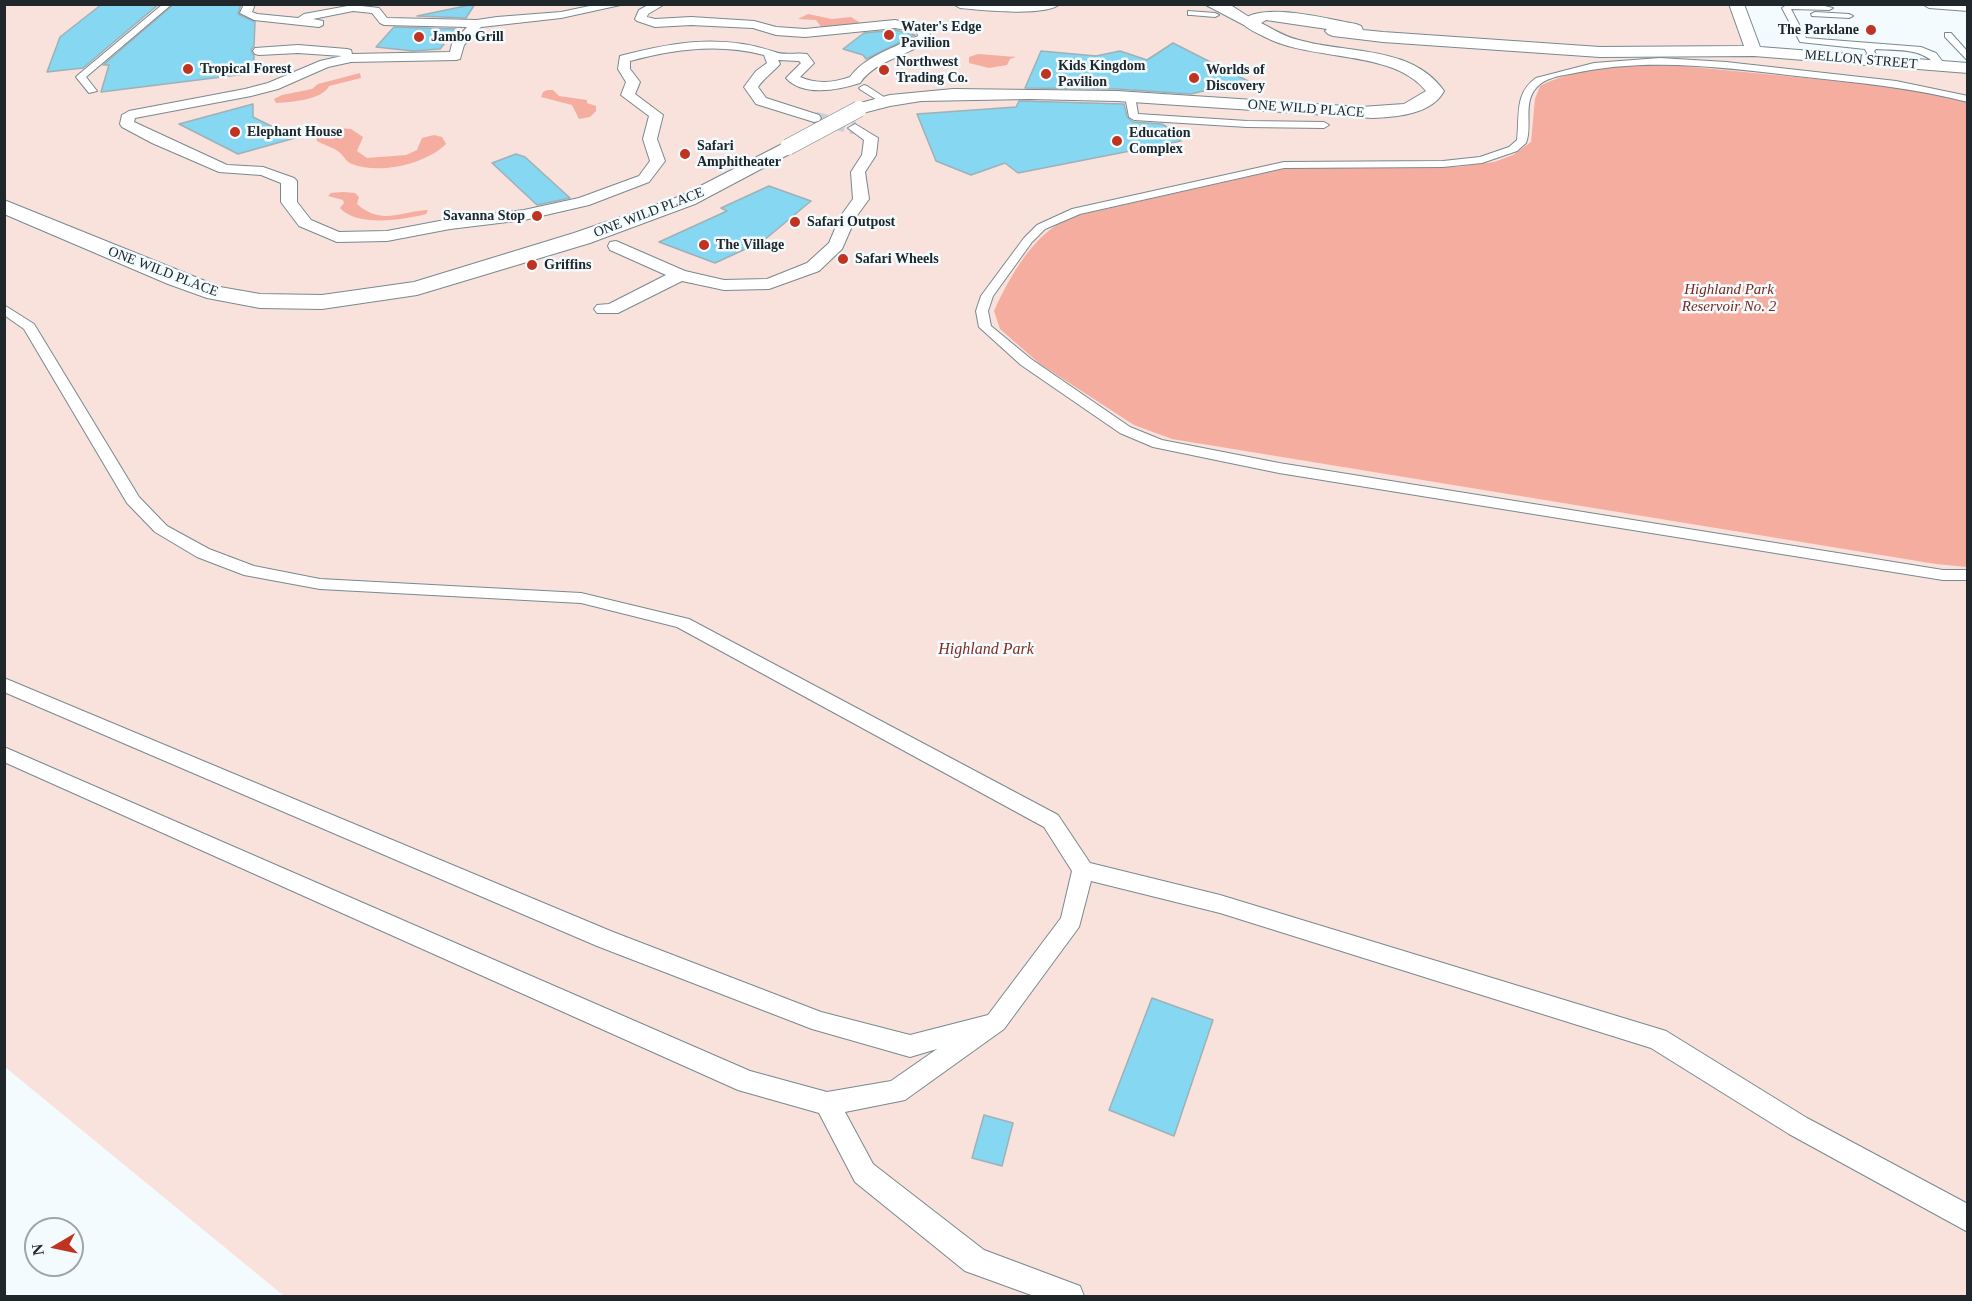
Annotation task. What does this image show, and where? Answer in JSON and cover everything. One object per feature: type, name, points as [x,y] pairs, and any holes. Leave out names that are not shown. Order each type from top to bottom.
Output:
[{"type":"main road","points":[[960,4],[1003,8],[1053,4]]},
{"type":"main road","points":[[1269,34],[1284,28],[1298,27],[1383,37],[1615,53],[1754,51],[1737,4]]},
{"type":"main road","points":[[1929,4],[1968,7]]},
{"type":"main road","name":"ONE WILD PLACE","points":[[4,206],[176,279],[215,293],[260,301],[322,302],[417,288],[582,238],[688,200],[859,109],[885,101],[920,97],[1028,93],[1131,96],[1369,113],[1416,106],[1432,97],[1435,91],[1431,83],[1416,72],[1374,59],[1293,44],[1269,34],[1227,9],[1213,10]]},
{"type":"main road","points":[[1249,22],[1264,16],[1277,16],[1368,31],[1491,44]]},
{"type":"main road","name":"MELLON STREET","points":[[1754,51],[1874,54],[1942,66],[1968,68]]},
{"type":"street","points":[[365,23],[384,21],[477,24],[497,20],[561,15],[620,4]]},
{"type":"street","points":[[660,4],[643,12],[641,19],[655,23],[691,21],[754,25],[776,31],[805,33],[895,24],[922,30],[925,37],[891,56],[876,60],[858,72],[859,84],[800,83],[792,78],[808,63],[803,57],[770,56]]},
{"type":"street","points":[[248,7],[246,13],[260,19],[304,19],[335,25]]},
{"type":"street","points":[[304,19],[353,8],[375,10],[384,21]]},
{"type":"street","points":[[477,24],[458,44],[456,56],[351,58],[324,64],[273,86],[246,93],[129,115],[127,124],[157,140],[224,169],[263,171],[289,181],[289,202],[305,223],[337,237],[387,236],[450,224],[524,215],[583,202],[644,179],[658,161],[649,147],[650,131],[656,115],[627,95],[633,82],[624,69],[624,59],[657,50],[748,46],[769,53],[774,64],[761,74],[751,87],[761,101],[814,118]]},
{"type":"street","points":[[259,51],[298,49],[346,51],[351,58]]},
{"type":"street","points":[[616,246],[680,275],[724,285],[769,284],[813,267],[836,245],[848,217],[861,199],[858,172],[869,155],[871,138],[855,128]]},
{"type":"street","points":[[603,309],[612,309],[680,275]]},
{"type":"lane","points":[[92,91],[81,76],[101,58],[144,27],[168,4]]},
{"type":"lane","points":[[1829,8],[1792,5],[1792,8],[1786,8],[1803,40],[1874,54]]},
{"type":"lane","points":[[1191,12],[1213,10]]},
{"type":"lane","points":[[1789,12],[1849,16]]},
{"type":"lane","points":[[1948,35],[1968,58]]},
{"type":"lane","points":[[1968,99],[1922,88],[1721,65],[1630,62],[1582,68],[1541,79],[1532,86],[1524,99],[1522,141],[1513,149],[1494,157],[1443,164],[1284,165],[1076,211],[1056,218],[1041,227],[1028,240],[987,296],[982,311],[985,327],[1026,362],[1125,430],[1158,444],[1279,468],[1943,575],[1968,575]]},
{"type":"lane","points":[[859,84],[885,101]]},
{"type":"lane","points":[[1131,96],[1134,117],[1247,124],[1324,125]]},
{"type":"lane","points":[[4,309],[29,327],[133,500],[161,529],[203,553],[250,571],[320,584],[581,598],[682,622],[1040,814],[1051,821],[1083,870],[1220,904],[1658,1039],[1798,1126],[1968,1219]]},
{"type":"lane","points":[[4,684],[604,939],[820,1022],[910,1046],[996,1022]]},
{"type":"lane","points":[[4,754],[747,1082],[827,1104],[896,1092],[996,1022],[1071,921],[1083,870]]},
{"type":"lane","points":[[827,1104],[864,1173],[966,1254],[975,1261],[1070,1296]]},
{"type":"green space","name":"Highland Park","points":[[1736,4],[1754,51],[1967,68],[1967,1296],[284,1296],[5,1067],[4,5]]},
{"type":"water","points":[[808,14],[832,19],[851,17],[862,24],[822,28],[816,20],[798,19]]},
{"type":"water","points":[[978,54],[1016,57],[1010,59],[1007,65],[989,68],[969,63],[969,57]]},
{"type":"water","name":"Highland Park Reservoir No. 2","points":[[1662,64],[1909,88],[1968,101],[1967,567],[1936,564],[1172,439],[1134,425],[1040,364],[1000,329],[994,311],[1024,257],[1045,234],[1070,217],[1288,168],[1457,167],[1494,162],[1513,155],[1531,142],[1535,99],[1540,86],[1570,74],[1585,71]]},
{"type":"water","points":[[360,73],[361,78],[329,86],[325,91],[313,97],[276,103],[274,99],[282,95],[312,89],[318,84]]},
{"type":"water","points":[[547,90],[553,90],[559,96],[587,100],[587,103],[596,106],[596,111],[590,117],[579,119],[572,105],[541,97]]},
{"type":"water","points":[[351,129],[363,137],[357,151],[367,158],[406,155],[417,150],[422,138],[434,135],[442,137],[446,144],[427,157],[402,166],[363,167],[350,163],[337,150],[317,141],[315,134],[321,130]]},
{"type":"water","points":[[331,193],[355,193],[359,197],[357,204],[366,211],[383,216],[428,210],[426,214],[393,220],[357,218],[340,208],[344,203],[343,200],[328,196]]},
{"type":"building","points":[[102,4],[159,4],[83,68],[47,72],[60,37]]},
{"type":"building","points":[[174,4],[241,4],[238,14],[255,22],[254,46],[251,50],[254,56],[254,73],[101,92],[109,65],[103,65]]},
{"type":"building","points":[[475,4],[466,18],[417,16]]},
{"type":"building","points":[[394,27],[456,29],[440,49],[413,51],[376,47]]},
{"type":"building","points":[[895,30],[915,35],[866,59],[863,55],[843,49],[864,33]]},
{"type":"building","points":[[1173,43],[1248,81],[1208,92],[1191,94],[1117,89],[1025,88],[1041,51],[1096,56],[1120,51],[1147,60]]},
{"type":"building","points":[[1019,101],[1124,104],[1127,117],[1133,122],[1162,124],[1183,137],[1176,138],[1181,141],[1018,173],[1005,163],[971,175],[936,161],[917,114],[1016,107]]},
{"type":"building","name":"Elephant House","points":[[253,104],[253,117],[295,138],[238,154],[179,124]]},
{"type":"building","points":[[516,154],[525,157],[570,198],[537,205],[492,163]]},
{"type":"building","points":[[769,186],[811,201],[763,241],[715,263],[659,242],[727,211],[721,208]]},
{"type":"building","points":[[1152,998],[1213,1020],[1174,1136],[1109,1110]]},
{"type":"building","points":[[984,1115],[1013,1123],[1002,1166],[972,1158]]},
{"type":"tunnel","points":[[814,118],[855,128]]},
{"type":"place","name":"The Parklane","points":[[1871,30]]},
{"type":"place","name":"Water's Edge Pavilion","points":[[889,35]]},
{"type":"place","name":"Jambo Grill","points":[[419,37]]},
{"type":"place","name":"Tropical Forest","points":[[188,69]]},
{"type":"place","name":"Northwest Trading Co.","points":[[884,70]]},
{"type":"place","name":"Kids Kingdom Pavilion","points":[[1046,74]]},
{"type":"place","name":"Worlds of Discovery","points":[[1194,78]]},
{"type":"place","name":"Elephant House","points":[[235,132]]},
{"type":"place","name":"Education Complex","points":[[1117,141]]},
{"type":"place","name":"Safari Amphitheater","points":[[685,154]]},
{"type":"place","name":"Savanna Stop","points":[[537,216]]},
{"type":"place","name":"Safari Outpost","points":[[795,222]]},
{"type":"place","name":"The Village","points":[[704,245]]},
{"type":"place","name":"Safari Wheels","points":[[843,259]]},
{"type":"place","name":"Griffins","points":[[532,265]]}]
